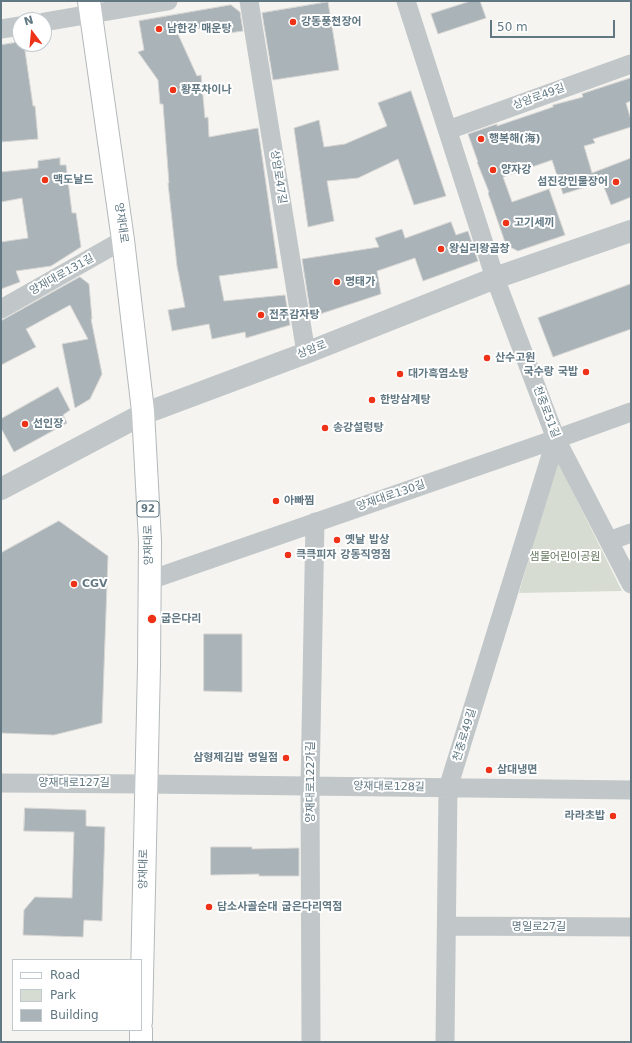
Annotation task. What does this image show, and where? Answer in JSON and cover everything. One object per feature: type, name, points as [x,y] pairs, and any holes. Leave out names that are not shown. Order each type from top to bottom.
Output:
[{"type":"main road","name":"양재대로","points":[[90,7],[124,240],[143,414],[150,541],[142,974]]},
{"type":"main road","points":[[140,1042],[141,1031]]},
{"type":"street","points":[[52,19],[90,7],[168,1]]},
{"type":"street","name":"상암로47길","points":[[249,1],[306,353]]},
{"type":"street","points":[[406,1],[495,278]]},
{"type":"street","points":[[1,29],[12,27]]},
{"type":"street","name":"상암로49길","points":[[448,130],[631,64]]},
{"type":"street","name":"상암로","points":[[1,489],[143,414],[306,353],[495,278],[631,231]]},
{"type":"street","name":"양재대로131길","points":[[1,309],[124,240]]},
{"type":"street","name":"천중로51길","points":[[495,278],[556,439],[631,584]]},
{"type":"street","name":"양재대로130길","points":[[150,580],[631,412]]},
{"type":"street","name":"천중로49길","points":[[445,1042],[448,788],[556,439]]},
{"type":"street","name":"양재대로122가길","points":[[311,1042],[310,786],[315,522]]},
{"type":"street","points":[[609,541],[631,533]]},
{"type":"street","name":"양재대로127길","points":[[1,783],[146,784]]},
{"type":"street","name":"양재대로128길","points":[[146,784],[631,790]]},
{"type":"street","name":"명일로27길","points":[[447,926],[631,927]]},
{"type":"green space","name":"샘물어린이공원","points":[[557,460],[622,591],[519,593]]},
{"type":"building","points":[[471,1],[480,1],[486,18],[438,34],[431,14]]},
{"type":"building","points":[[328,2],[339,70],[273,80],[262,13]]},
{"type":"building","points":[[231,5],[240,12],[243,31],[229,33],[228,27],[212,30],[212,26],[177,32],[197,76],[201,75],[205,118],[208,117],[209,137],[258,128],[278,268],[219,276],[224,301],[285,295],[290,325],[246,338],[245,332],[212,339],[209,324],[172,331],[168,310],[185,307],[177,266],[168,183],[163,104],[160,104],[158,80],[138,52],[144,50],[139,21]]},
{"type":"building","points":[[12,43],[12,52],[25,52],[33,106],[35,106],[38,139],[1,142],[1,45]]},
{"type":"building","points":[[631,78],[631,101],[626,103],[631,120],[631,127],[593,139],[595,143],[584,146],[592,173],[631,158],[631,197],[611,205],[602,182],[563,194],[552,160],[503,177],[512,202],[549,189],[565,235],[518,251],[506,245],[468,134],[553,107],[553,105],[583,97],[582,94]]},
{"type":"building","points":[[411,91],[446,196],[414,205],[398,159],[358,178],[327,181],[334,221],[308,227],[294,128],[319,120],[324,147],[345,144],[387,126],[378,103]]},
{"type":"building","points":[[60,158],[60,165],[66,165],[72,213],[76,213],[81,247],[51,266],[16,271],[20,282],[1,289],[1,242],[28,238],[22,198],[1,202],[1,172],[38,168],[38,161]]},
{"type":"building","points":[[451,222],[456,235],[468,231],[478,261],[423,281],[415,258],[377,271],[381,294],[311,317],[302,259],[379,247],[375,238],[402,229],[405,238]]},
{"type":"building","points":[[80,277],[89,284],[91,319],[102,374],[90,399],[75,408],[62,344],[88,339],[70,305],[26,329],[36,347],[1,365],[1,321]]},
{"type":"building","points":[[631,284],[631,329],[553,357],[538,318]]},
{"type":"building","points":[[58,387],[70,410],[63,415],[67,423],[14,452],[1,428],[1,419]]},
{"type":"building","points":[[59,521],[108,556],[102,723],[54,735],[1,733],[1,553]]},
{"type":"building","points":[[204,634],[242,634],[242,692],[204,691]]},
{"type":"building","points":[[25,808],[86,810],[86,826],[105,827],[102,921],[84,920],[83,937],[23,935],[24,910],[35,897],[72,898],[74,832],[24,831]]},
{"type":"building","points":[[211,847],[252,847],[252,849],[299,848],[299,876],[259,876],[259,874],[211,875]]},
{"type":"place","name":"강동풍천장어","points":[[293,22]]},
{"type":"place","name":"남한강 매운탕","points":[[159,29]]},
{"type":"place","name":"황푸차이나","points":[[173,90]]},
{"type":"place","name":"행복해(海)","points":[[481,139]]},
{"type":"place","name":"양자강","points":[[493,170]]},
{"type":"place","name":"맥도날드","points":[[45,180]]},
{"type":"place","name":"섬진강민물장어","points":[[616,182]]},
{"type":"place","name":"고기세끼","points":[[506,223]]},
{"type":"place","name":"왕십리왕곱창","points":[[441,249]]},
{"type":"place","name":"명태가","points":[[337,282]]},
{"type":"place","name":"전주감자탕","points":[[261,315]]},
{"type":"place","name":"산수고원","points":[[487,358]]},
{"type":"place","name":"국수랑 국밥","points":[[586,372]]},
{"type":"place","name":"대가흑염소탕","points":[[400,374]]},
{"type":"place","name":"한방삼계탕","points":[[372,400]]},
{"type":"place","name":"선인장","points":[[25,424]]},
{"type":"place","name":"송강설렁탕","points":[[325,428]]},
{"type":"place","name":"아빠찜","points":[[276,501]]},
{"type":"place","name":"옛날 밥상","points":[[337,540]]},
{"type":"place","name":"큭큭피자 강동직영점","points":[[288,555]]},
{"type":"place","name":"CGV","points":[[74,584]]},
{"type":"place","name":"굽은다리","points":[[152,619]]},
{"type":"place","name":"삼형제김밥 명일점","points":[[286,758]]},
{"type":"place","name":"삼대냉면","points":[[489,770]]},
{"type":"place","name":"라라초밥","points":[[613,816]]},
{"type":"place","name":"담소사골순대 굽은다리역점","points":[[209,907]]}]
